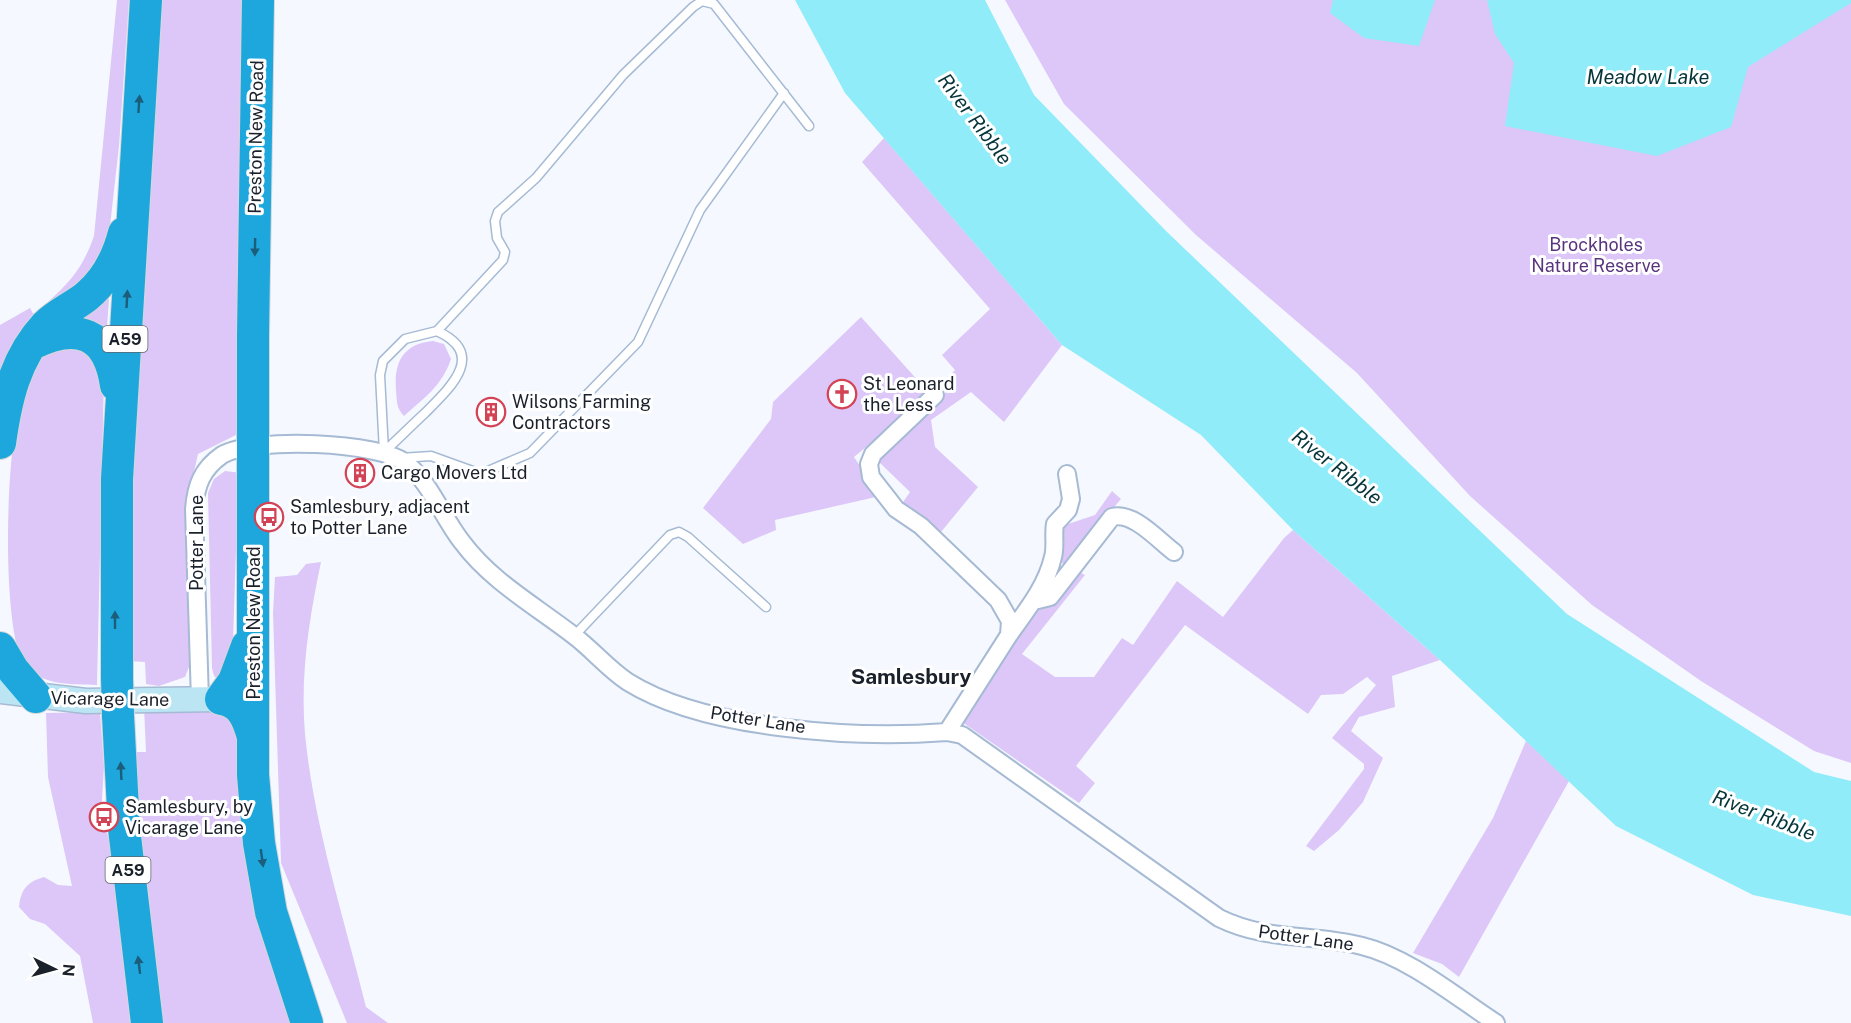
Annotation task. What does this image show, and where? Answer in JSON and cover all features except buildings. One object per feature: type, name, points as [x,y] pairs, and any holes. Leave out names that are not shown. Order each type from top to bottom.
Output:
[{"type":"highway","name":"A59","points":[[146,0],[120,413],[115,547],[118,715],[124,828],[147,1023]]},
{"type":"highway","name":"Preston New Road","points":[[258,0],[254,336],[253,737],[255,807],[271,912],[307,1023]]},
{"type":"highway","points":[[0,443],[7,394],[29,346],[48,324],[88,295],[104,279],[122,242],[135,180]]},
{"type":"highway","points":[[29,346],[51,335],[69,332],[86,334],[99,342],[109,356],[115,374],[120,413]]},
{"type":"highway","points":[[211,700],[234,681],[239,662],[253,633]]},
{"type":"highway","points":[[0,648],[13,670],[36,697]]},
{"type":"highway","points":[[211,700],[239,706],[247,718],[253,737]]},
{"type":"street","points":[[935,395],[873,454],[868,464],[871,477],[897,509],[921,526],[998,600],[1010,621],[1009,635]]},
{"type":"street","name":"Potter Lane","points":[[211,700],[194,508],[198,484],[203,472],[224,454],[255,444],[368,448],[391,455],[415,472],[462,543],[492,576],[574,636],[628,681],[675,704],[736,720],[830,730],[947,732],[962,735],[1219,918],[1256,933],[1363,946],[1396,959],[1496,1023]]},
{"type":"street","points":[[947,732],[1044,584],[1054,555],[1055,524],[1068,510],[1071,499],[1067,474]]},
{"type":"street","points":[[1034,601],[1050,597],[1113,517],[1120,515],[1130,518],[1174,552]]},
{"type":"street","name":"Vicarage Lane","points":[[0,691],[36,697],[100,702],[211,700]]},
{"type":"lane","points":[[391,455],[380,375],[383,361],[405,339],[437,331],[503,260],[505,252],[496,238],[495,221],[498,212],[536,178],[623,75],[702,1],[714,4],[809,126]]},
{"type":"lane","points":[[391,455],[431,456],[481,474],[530,453],[638,342],[700,210],[784,93]]},
{"type":"lane","points":[[391,455],[454,385],[462,368],[462,352],[452,338],[437,331]]},
{"type":"lane","points":[[574,636],[670,535],[679,532],[688,537],[766,607]]},
{"type":"green space","points":[[117,0],[129,0],[119,146],[108,244],[101,265],[51,309],[48,302],[76,272],[94,236]]},
{"type":"green space","points":[[159,0],[241,0],[244,21],[244,431],[198,454],[185,512],[191,662],[185,677],[159,686],[146,684],[145,662],[127,661],[126,553]]},
{"type":"green space","name":"Brockholes Nature Reserve","points":[[1005,0],[1851,0],[1851,763],[1814,751],[1701,681],[1592,605],[1470,496],[1357,373],[1196,235],[1064,104]]},
{"type":"green space","points":[[884,138],[1062,345],[1004,422],[971,392],[931,420],[935,447],[978,487],[941,532],[901,505],[910,492],[877,460],[951,387],[945,380],[955,370],[942,355],[990,309],[862,162]]},
{"type":"green space","points":[[110,286],[106,340],[69,324]]},
{"type":"green space","points":[[30,308],[35,317],[0,387],[0,325]]},
{"type":"green space","points":[[861,317],[930,394],[854,457],[880,496],[775,520],[776,530],[743,544],[703,508],[771,419],[773,402]]},
{"type":"green space","points":[[433,341],[444,344],[451,359],[443,377],[404,416],[397,401],[396,380],[399,363],[402,356],[414,346]]},
{"type":"green space","points":[[61,342],[91,349],[104,377],[97,685],[58,683],[32,673],[24,666],[16,644],[11,610],[8,523],[14,435],[29,373],[35,363]]},
{"type":"green space","points":[[225,471],[242,473],[244,515],[236,550],[232,671],[219,680],[214,676],[212,668],[208,493],[214,479]]},
{"type":"green space","points":[[1112,491],[1121,499],[1065,565],[1059,561],[1062,526],[1095,515]]},
{"type":"green space","points":[[1293,530],[1440,660],[1392,676],[1395,707],[1359,717],[1351,731],[1383,758],[1363,802],[1339,830],[1314,851],[1306,846],[1364,769],[1364,764],[1332,738],[1376,685],[1367,677],[1343,694],[1321,695],[1308,714],[1185,625],[1076,766],[1095,783],[1079,803],[962,722],[1038,608],[1053,605],[1079,572],[1085,575],[1022,654],[1055,677],[1094,677],[1122,638],[1133,645],[1177,581],[1223,617],[1284,538]]},
{"type":"green space","points":[[321,562],[309,626],[305,669],[304,712],[309,768],[322,837],[366,1007],[388,1023],[347,1023],[281,863],[273,613],[275,577],[297,575],[306,564]]},
{"type":"green space","points":[[144,707],[225,713],[238,735],[292,1023],[157,1023],[131,752],[146,752]]},
{"type":"green space","points":[[100,712],[104,767],[101,815],[120,873],[130,1023],[93,1023],[80,956],[45,924],[30,919],[19,907],[21,895],[26,887],[38,879],[44,877],[58,885],[72,886],[48,777],[46,713]]},
{"type":"green space","points":[[1526,741],[1569,781],[1459,977],[1442,964],[1413,953],[1493,818]]},
{"type":"water","name":"River Ribble","points":[[795,0],[985,0],[1034,95],[1166,231],[1567,614],[1814,772],[1851,781],[1851,916],[1753,895],[1616,826],[1440,660],[1293,530],[1201,435],[1062,345],[845,93]]},
{"type":"water","points":[[1333,0],[1435,0],[1419,46],[1364,38],[1330,13]]},
{"type":"water","name":"Meadow Lake","points":[[1487,0],[1851,0],[1851,3],[1748,67],[1731,127],[1657,156],[1505,126],[1514,63],[1495,34]]},
{"type":"place","name":"St Leonard the Less","points":[[842,394]]},
{"type":"place","name":"Wilsons Farming Contractors","points":[[491,412]]},
{"type":"place","name":"Cargo Movers Ltd","points":[[360,473]]},
{"type":"place","name":"Samlesbury, adjacent to Potter Lane","points":[[269,517]]},
{"type":"place","name":"Samlesbury, by Vicarage Lane","points":[[104,817]]},
{"type":"district","name":"Samlesbury","points":[[911,677]]}]
